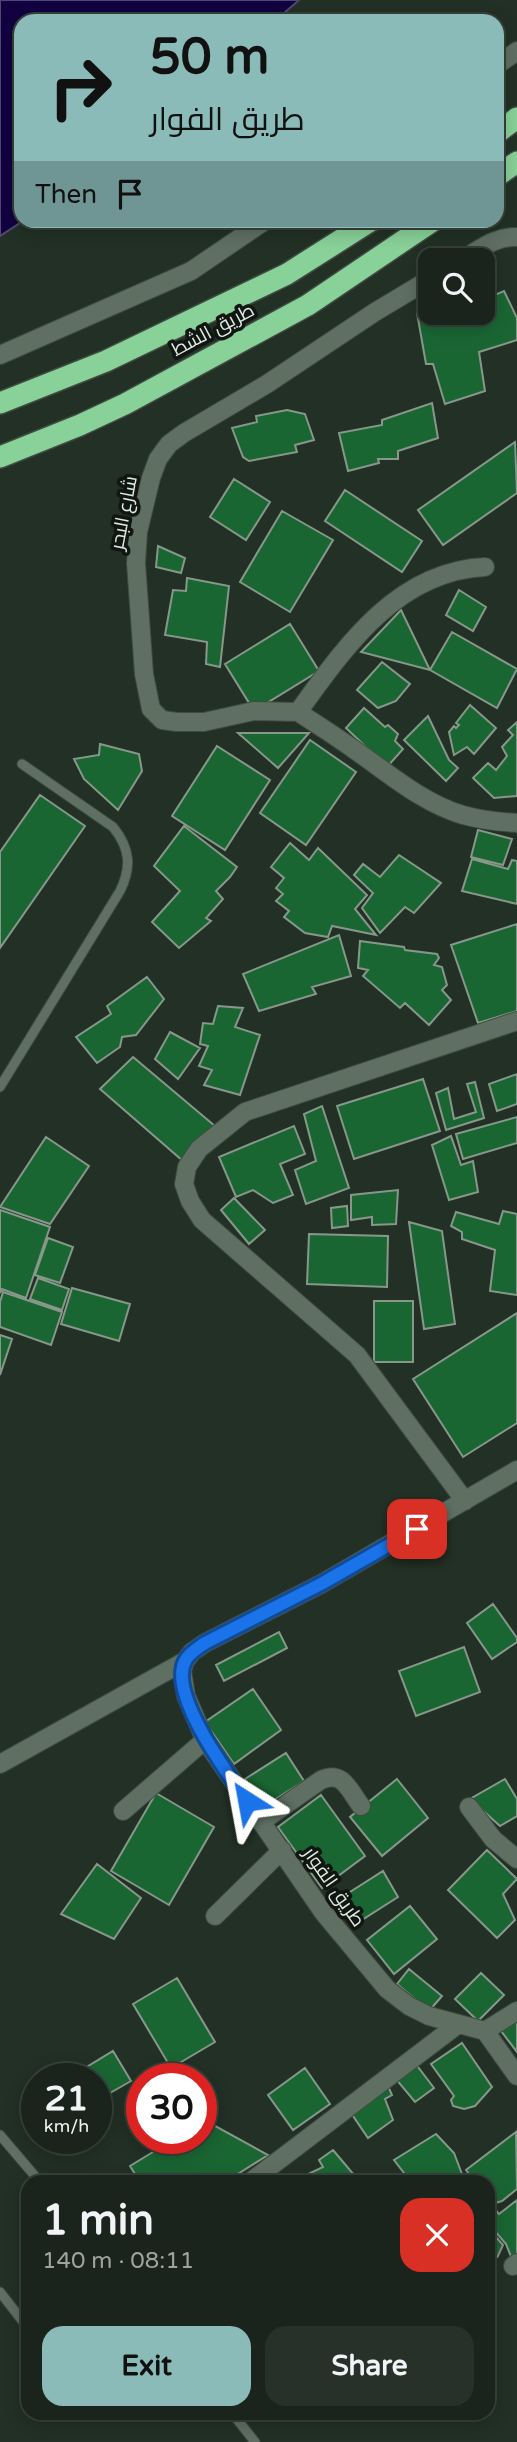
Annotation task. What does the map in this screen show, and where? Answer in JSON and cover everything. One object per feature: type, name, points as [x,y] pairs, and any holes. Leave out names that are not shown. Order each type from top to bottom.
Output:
[{"type":"highway","name":"طريق الشط","points":[[0,404],[106,360],[287,274],[359,228]]},
{"type":"highway","name":"طريق الشط","points":[[0,457],[125,404],[308,305],[422,228]]},
{"type":"street","points":[[0,355],[191,271],[254,228]]},
{"type":"street","points":[[482,248],[506,237],[517,237]]},
{"type":"street","name":"شارع البحر","points":[[298,712],[254,712],[204,722],[177,723],[162,720],[151,709],[144,674],[135,563],[138,532],[151,478],[158,459],[169,444],[184,432],[267,384],[418,286]]},
{"type":"street","points":[[485,568],[469,568],[443,574],[403,594],[355,637],[298,712],[393,779],[436,804],[461,815],[488,821],[517,823]]},
{"type":"street","points":[[465,1501],[357,1355],[202,1220],[190,1201],[184,1184],[187,1167],[198,1149],[246,1112],[517,1021]]},
{"type":"street","points":[[0,1765],[185,1661],[205,1643],[321,1584],[517,1470]]},
{"type":"street","name":"طريق الفوار","points":[[185,1661],[182,1671],[186,1696],[205,1740],[323,1912],[387,1989],[409,2006],[429,2016],[485,2031]]},
{"type":"street","points":[[123,1811],[205,1740]]},
{"type":"street","points":[[261,1822],[331,1775],[342,1780],[361,1806]]},
{"type":"street","points":[[469,1807],[493,1839],[517,1860]]},
{"type":"street","points":[[215,1916],[282,1850]]},
{"type":"street","points":[[517,2011],[485,2031],[517,2076]]},
{"type":"street","points":[[259,2175],[457,2025]]},
{"type":"lane","points":[[0,1087],[120,891],[129,865],[122,838],[113,827],[22,764]]},
{"type":"lane","points":[[0,2135],[34,2175]]},
{"type":"lane","points":[[0,2292],[21,2319]]},
{"type":"lane","points":[[238,2420],[255,2442]]},
{"type":"shaded area","points":[[0,0],[299,0],[283,14],[14,14],[14,227],[0,236]]},
{"type":"building","points":[[504,291],[517,318],[517,340],[479,352],[485,391],[445,404],[433,364],[426,364],[419,325],[495,325],[495,295]]},
{"type":"building","points":[[432,403],[438,438],[398,451],[398,459],[378,459],[379,463],[348,471],[339,433],[382,425],[382,420]]},
{"type":"building","points":[[287,410],[305,414],[314,440],[295,445],[297,452],[249,461],[243,457],[232,428],[257,422],[256,416]]},
{"type":"building","points":[[515,442],[517,493],[443,545],[418,510]]},
{"type":"building","points":[[234,479],[270,502],[246,540],[210,517]]},
{"type":"building","points":[[345,490],[422,541],[402,572],[325,521]]},
{"type":"building","points":[[282,511],[333,540],[290,612],[240,582]]},
{"type":"building","points":[[158,546],[185,558],[181,573],[156,567]]},
{"type":"building","points":[[187,578],[229,586],[220,667],[206,664],[207,642],[165,635],[173,590],[186,591]]},
{"type":"building","points":[[459,590],[486,607],[473,631],[446,615]]},
{"type":"building","points":[[401,610],[430,670],[361,652]]},
{"type":"building","points":[[290,624],[319,671],[254,711],[225,664]]},
{"type":"building","points":[[452,632],[517,669],[497,708],[430,670]]},
{"type":"building","points":[[382,662],[410,684],[396,701],[378,708],[357,690]]},
{"type":"building","points":[[470,705],[496,728],[474,754],[467,747],[454,755],[449,732],[459,725],[456,723]]},
{"type":"building","points":[[364,708],[385,727],[388,725],[398,734],[395,741],[403,749],[387,767],[346,728]]},
{"type":"building","points":[[428,716],[449,760],[458,768],[446,781],[404,740]]},
{"type":"building","points":[[517,722],[517,796],[494,798],[473,778],[488,763],[496,770],[507,756],[502,747],[513,735],[508,730]]},
{"type":"building","points":[[238,733],[309,733],[278,768]]},
{"type":"building","points":[[310,740],[356,772],[306,845],[260,813]]},
{"type":"building","points":[[100,744],[139,754],[142,771],[118,810],[84,779],[74,759],[99,755]]},
{"type":"building","points":[[217,746],[270,780],[225,850],[172,816]]},
{"type":"building","points":[[40,795],[85,826],[0,948],[0,852]]},
{"type":"building","points":[[184,826],[237,867],[216,891],[223,899],[206,918],[211,921],[179,948],[152,922],[180,891],[154,866]]},
{"type":"building","points":[[478,830],[512,839],[503,865],[471,857]]},
{"type":"building","points":[[290,843],[309,860],[318,848],[367,895],[355,909],[376,935],[332,926],[328,937],[305,933],[284,917],[289,911],[276,901],[283,894],[276,888],[284,878],[271,867]]},
{"type":"building","points":[[399,855],[441,883],[414,913],[405,907],[380,933],[362,908],[373,893],[354,875],[363,864],[380,877]]},
{"type":"building","points":[[472,859],[508,869],[512,860],[517,861],[517,904],[462,891]]},
{"type":"building","points":[[517,924],[517,1011],[478,1023],[451,945]]},
{"type":"building","points":[[339,935],[351,976],[312,987],[316,994],[259,1011],[243,974]]},
{"type":"building","points":[[360,941],[437,954],[439,958],[434,965],[442,967],[447,985],[442,990],[451,1000],[429,1025],[405,1003],[400,1008],[363,976],[368,970],[358,968]]},
{"type":"building","points":[[147,977],[164,999],[136,1035],[122,1037],[120,1047],[97,1063],[76,1037],[111,1014],[107,1006]]},
{"type":"building","points":[[218,1006],[243,1008],[235,1027],[260,1035],[240,1095],[204,1085],[212,1070],[199,1066],[208,1046],[200,1044],[203,1023],[213,1024]]},
{"type":"building","points":[[170,1032],[200,1048],[178,1079],[155,1059]]},
{"type":"building","points":[[133,1057],[215,1126],[183,1161],[100,1089]]},
{"type":"building","points":[[517,1074],[517,1104],[497,1111],[489,1084]]},
{"type":"building","points":[[423,1079],[440,1131],[354,1159],[337,1106]]},
{"type":"building","points":[[475,1082],[484,1118],[446,1130],[436,1093],[448,1088],[454,1119],[476,1112],[467,1084]]},
{"type":"building","points":[[322,1106],[349,1188],[306,1204],[295,1170],[316,1161],[304,1114]]},
{"type":"building","points":[[517,1117],[517,1143],[463,1159],[456,1134]]},
{"type":"building","points":[[294,1126],[305,1154],[280,1164],[293,1195],[273,1203],[253,1190],[236,1197],[219,1157]]},
{"type":"building","points":[[451,1136],[461,1165],[473,1161],[478,1192],[449,1200],[432,1145]]},
{"type":"building","points":[[46,1137],[89,1166],[50,1224],[0,1207]]},
{"type":"building","points":[[398,1190],[396,1224],[372,1225],[372,1217],[351,1220],[351,1195]]},
{"type":"building","points":[[234,1198],[265,1230],[249,1244],[221,1210]]},
{"type":"building","points":[[347,1206],[348,1226],[332,1228],[331,1208]]},
{"type":"building","points":[[0,1210],[50,1227],[26,1298],[2,1289],[0,1293]]},
{"type":"building","points":[[503,1211],[517,1214],[517,1295],[490,1291],[495,1250],[462,1239],[462,1232],[451,1226],[456,1212],[499,1224]]},
{"type":"building","points":[[409,1222],[442,1231],[455,1324],[424,1329]]},
{"type":"building","points":[[309,1234],[388,1236],[387,1287],[307,1284]]},
{"type":"building","points":[[48,1238],[73,1247],[60,1283],[35,1275]]},
{"type":"building","points":[[38,1278],[69,1289],[62,1310],[30,1299]]},
{"type":"building","points":[[72,1288],[130,1304],[119,1341],[61,1324]]},
{"type":"building","points":[[3,1292],[62,1312],[51,1345],[0,1327],[0,1302]]},
{"type":"building","points":[[374,1301],[413,1301],[413,1362],[374,1362]]},
{"type":"building","points":[[517,1313],[517,1423],[463,1457],[413,1379]]},
{"type":"building","points":[[0,1335],[12,1339],[0,1375]]},
{"type":"building","points":[[493,1604],[517,1638],[517,1642],[492,1659],[467,1623]]},
{"type":"building","points":[[279,1632],[287,1648],[224,1681],[216,1665]]},
{"type":"building","points":[[464,1647],[480,1692],[416,1716],[399,1671]]},
{"type":"building","points":[[253,1689],[281,1730],[234,1764],[205,1722]]},
{"type":"building","points":[[286,1753],[304,1781],[263,1807],[245,1779]]},
{"type":"building","points":[[397,1779],[428,1818],[382,1856],[350,1817]]},
{"type":"building","points":[[505,1779],[517,1799],[517,1816],[500,1826],[470,1799]]},
{"type":"building","points":[[156,1793],[214,1827],[169,1905],[111,1871]]},
{"type":"building","points":[[321,1795],[365,1856],[322,1888],[278,1827]]},
{"type":"building","points":[[487,1850],[517,1879],[503,1894],[515,1920],[497,1938],[448,1890]]},
{"type":"building","points":[[97,1864],[141,1898],[114,1939],[61,1914]]},
{"type":"building","points":[[383,1871],[398,1897],[354,1925],[339,1899]]},
{"type":"building","points":[[410,1906],[437,1939],[394,1974],[367,1940]]},
{"type":"building","points":[[409,1969],[442,1996],[429,2011],[397,1984]]},
{"type":"building","points":[[481,1973],[504,1995],[478,2021],[455,1999]]},
{"type":"building","points":[[177,1978],[215,2042],[179,2063],[168,2063],[133,2004]]},
{"type":"building","points":[[517,2013],[517,2052],[498,2027]]},
{"type":"building","points":[[462,2043],[492,2087],[475,2106],[464,2109],[453,2106],[451,2100],[454,2096],[431,2064]]},
{"type":"building","points":[[113,2051],[126,2073],[126,2084],[112,2092],[112,2063],[93,2063]]},
{"type":"building","points":[[415,2063],[434,2088],[415,2102],[395,2078]]},
{"type":"building","points":[[305,2068],[330,2104],[293,2130],[268,2095]]},
{"type":"building","points":[[388,2086],[392,2095],[385,2099],[393,2120],[368,2138],[351,2113]]},
{"type":"building","points":[[217,2127],[268,2155],[236,2175],[136,2175],[130,2166],[150,2154],[217,2154]]},
{"type":"building","points":[[516,2132],[517,2189],[502,2201],[495,2203],[495,2175],[470,2175],[466,2170]]},
{"type":"building","points":[[436,2134],[454,2153],[462,2175],[406,2175],[394,2160]]},
{"type":"building","points":[[333,2150],[354,2175],[309,2175],[323,2167],[319,2160]]},
{"type":"building","points":[[517,2200],[517,2255],[512,2259],[506,2244],[495,2231],[495,2209],[499,2214]]},
{"type":"building","points":[[495,2236],[503,2245],[495,2259]]},
{"type":"route","points":[[247,1801],[205,1740],[186,1696],[182,1671],[185,1661],[205,1643],[321,1584],[417,1529]]}]
